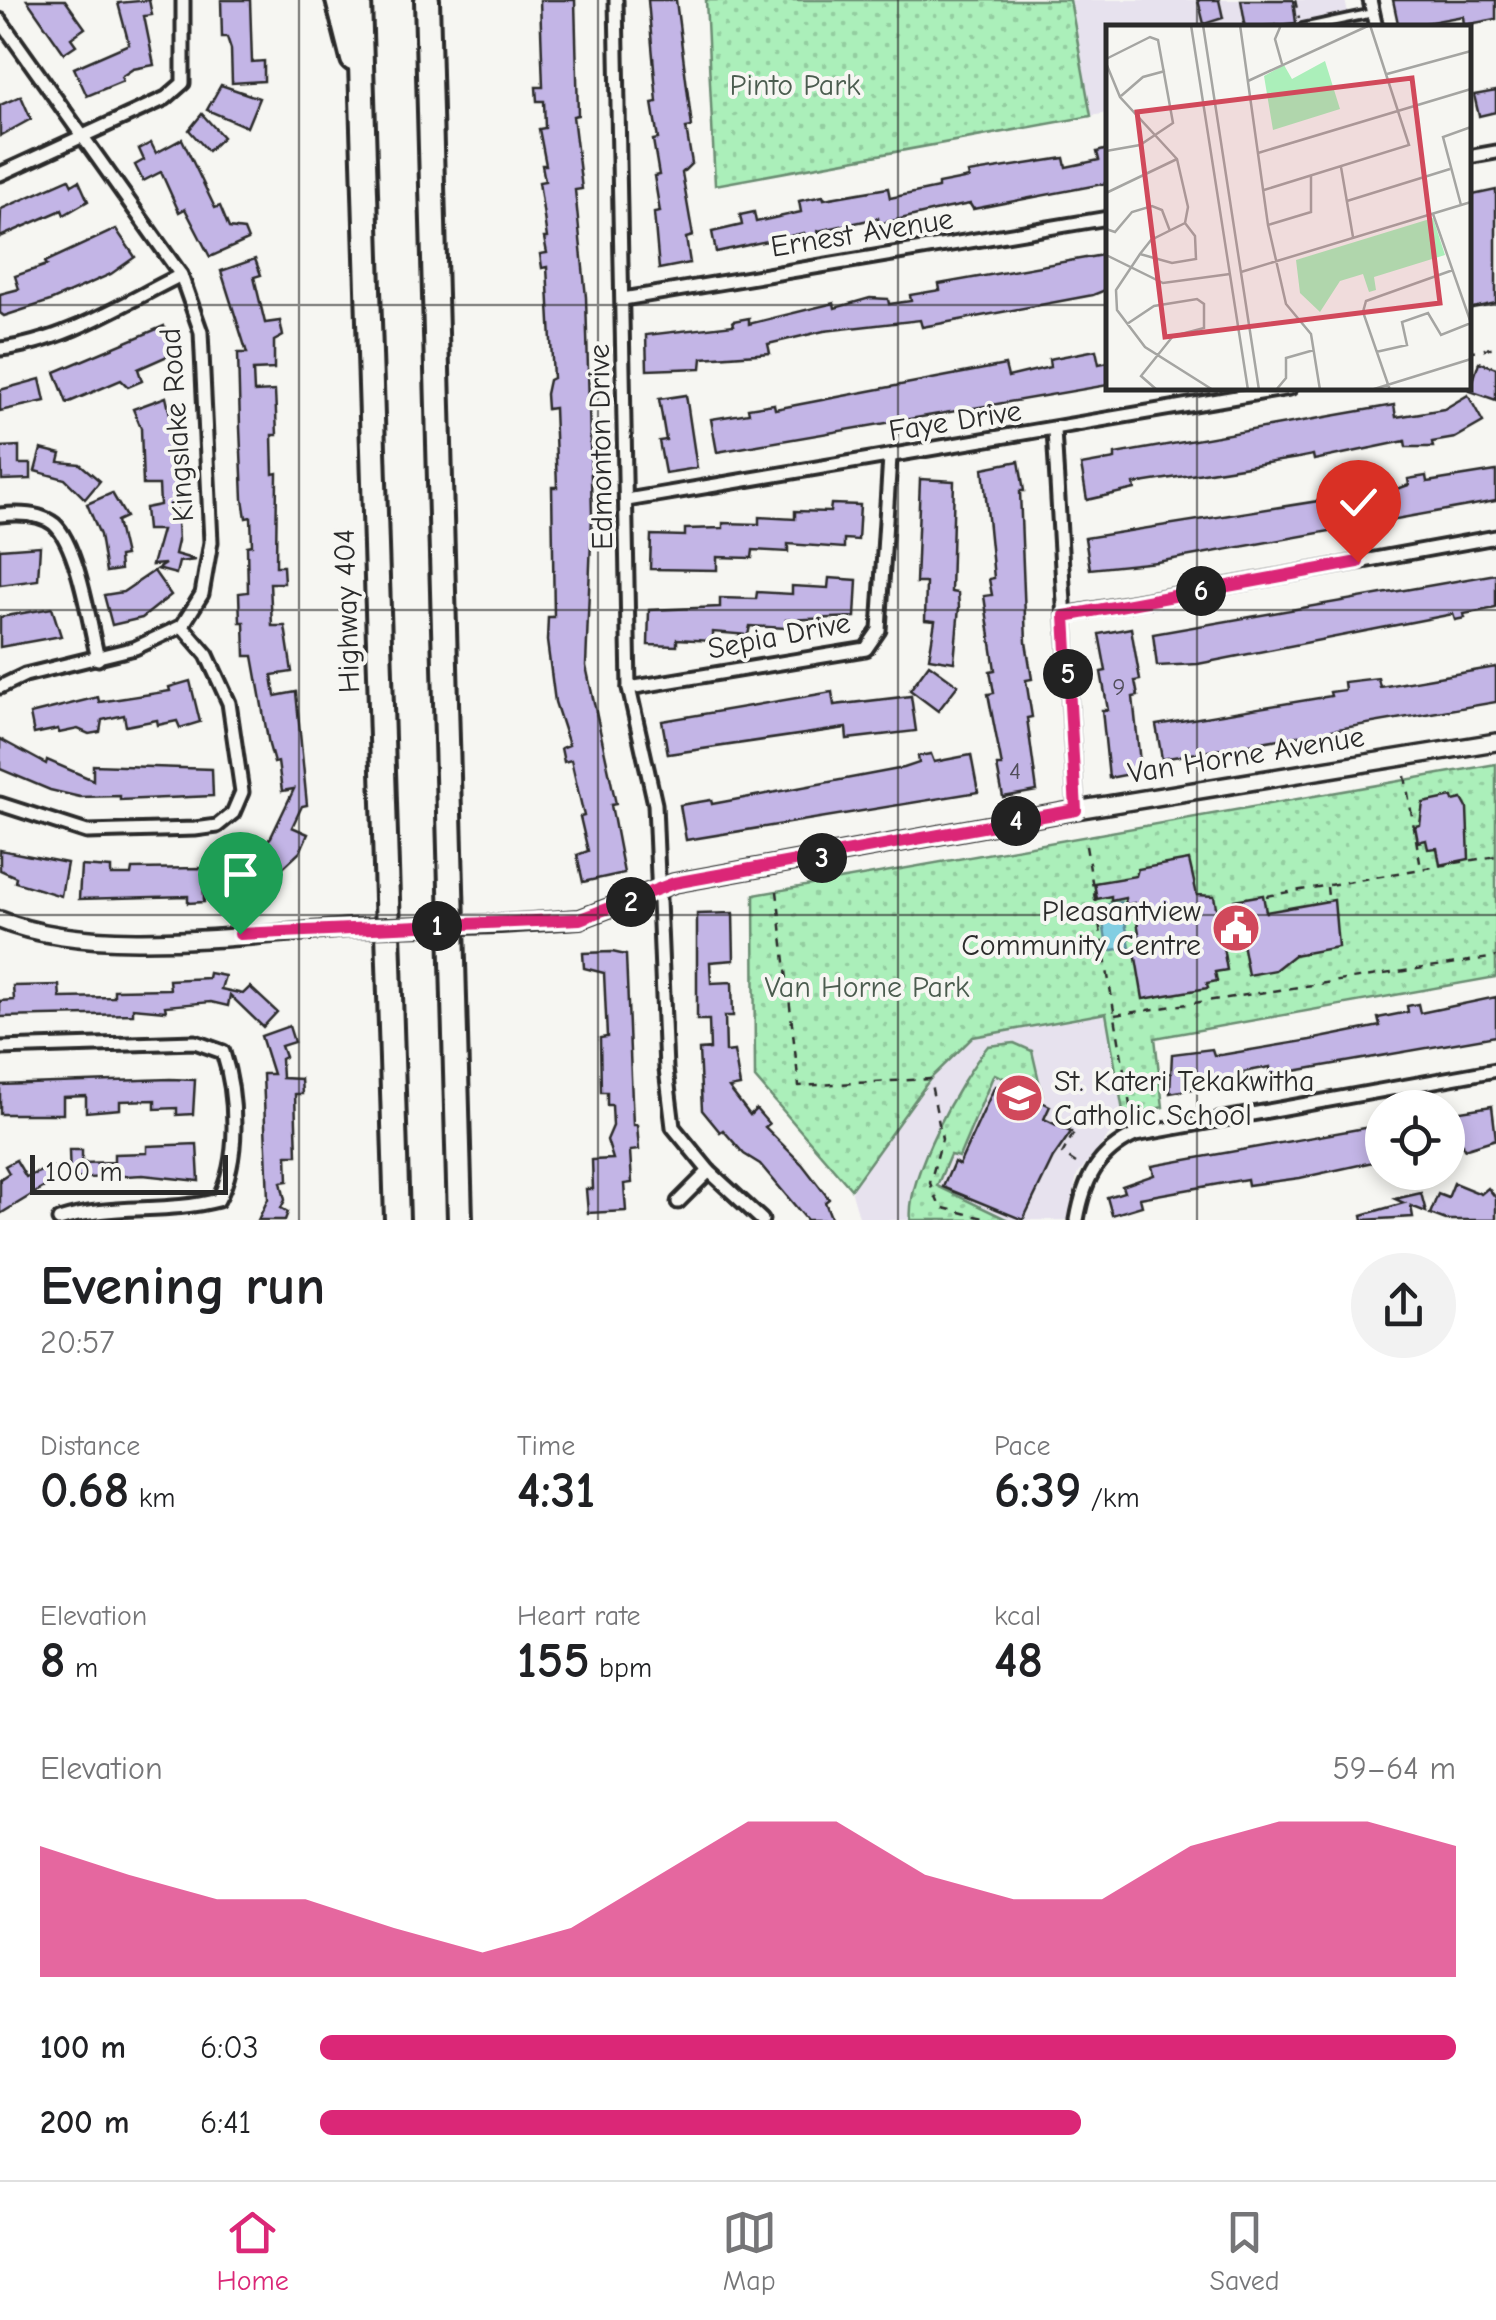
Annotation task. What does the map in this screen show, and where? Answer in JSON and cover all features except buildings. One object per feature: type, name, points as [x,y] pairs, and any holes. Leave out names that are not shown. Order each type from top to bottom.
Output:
[{"type":"highway","points":[[338,0],[360,82]]},
{"type":"highway","name":"Highway 404","points":[[360,0],[397,1220]]},
{"type":"highway","points":[[427,0],[460,1220]]},
{"type":"street","points":[[0,174],[166,98],[183,83],[184,0]]},
{"type":"street","name":"Edmonton Drive","points":[[616,0],[629,688],[655,804],[666,1070],[673,1127],[710,1171],[762,1220]]},
{"type":"street","name":"Kingslake Road","points":[[0,20],[181,275],[202,332],[211,542],[202,594],[182,626]]},
{"type":"street","points":[[1471,156],[1496,152]]},
{"type":"street","name":"Ernest Avenue","points":[[623,299],[1106,218]]},
{"type":"street","points":[[0,348],[24,346],[65,331],[181,275]]},
{"type":"street","name":"Faye Drive","points":[[628,500],[1279,390]]},
{"type":"street","points":[[1054,430],[1076,810]]},
{"type":"street","name":"Sepia Drive","points":[[629,688],[866,648],[879,630],[890,457]]},
{"type":"street","points":[[0,515],[20,513],[50,521],[66,538],[98,660]]},
{"type":"street","points":[[1065,616],[1496,537]]},
{"type":"street","points":[[0,687],[25,675],[98,660],[182,626],[207,655],[228,703],[242,792],[233,813],[218,826],[195,830],[86,832],[0,804]]},
{"type":"street","name":"Van Horne Avenue","points":[[0,920],[24,930],[130,940],[580,919],[674,883],[1076,810],[1496,742]]},
{"type":"street","points":[[0,1048],[195,1042],[222,1052],[230,1073],[232,1175],[218,1200],[194,1206],[89,1210],[59,1220]]},
{"type":"street","points":[[1077,1220],[1086,1181],[1100,1160],[1135,1135],[1496,1070]]},
{"type":"street","points":[[678,1202],[710,1171]]},
{"type":"lane","points":[[1301,25],[1371,6]]},
{"type":"path","points":[[1295,0],[1301,25]]},
{"type":"path","points":[[1244,21],[1245,25]]},
{"type":"path","points":[[1471,351],[1496,347]]},
{"type":"path","points":[[1404,776],[1422,868]]},
{"type":"path","points":[[1086,846],[1135,1135]]},
{"type":"path","points":[[1266,896],[1496,856]]},
{"type":"path","points":[[1326,886],[1328,896]]},
{"type":"path","points":[[777,891],[798,1086],[930,1080],[942,1139],[930,1183],[940,1207],[991,1220]]},
{"type":"path","points":[[1115,1015],[1496,958]]},
{"type":"path","points":[[1059,1104],[1056,1120],[1073,1129]]},
{"type":"path","points":[[1076,1162],[1062,1154],[1081,1120]]},
{"type":"shaded area","points":[[1070,0],[1345,0],[1351,25],[1106,25],[1106,113],[1091,116]]},
{"type":"shaded area","name":"St. Kateri Tekakwitha Catholic School","points":[[1106,1012],[1124,1117],[1077,1175],[1068,1220],[860,1220],[851,1189],[930,1079],[973,1037]]},
{"type":"green space","name":"Pinto Park","points":[[706,0],[1070,0],[1091,116],[715,185]]},
{"type":"green space","name":"Van Horne Park","points":[[1496,764],[1496,977],[1155,1038],[1163,1107],[1124,1117],[1106,1013],[973,1037],[930,1079],[851,1189],[755,1078],[754,895]]},
{"type":"green space","points":[[1014,1043],[1032,1051],[1042,1094],[994,1074],[959,1157],[950,1155],[937,1186],[1008,1220],[911,1220],[917,1179],[963,1081],[988,1046]]},
{"type":"water","points":[[1121,902],[1130,947],[1108,951],[1100,906]]},
{"type":"place","name":"Pleasantview Community Centre","points":[[1236,928]]},
{"type":"place","name":"St. Kateri Tekakwitha Catholic School","points":[[1019,1098]]},
{"type":"route","points":[[240,934],[580,919],[674,883],[1076,810],[1065,616],[1358,562]]}]
